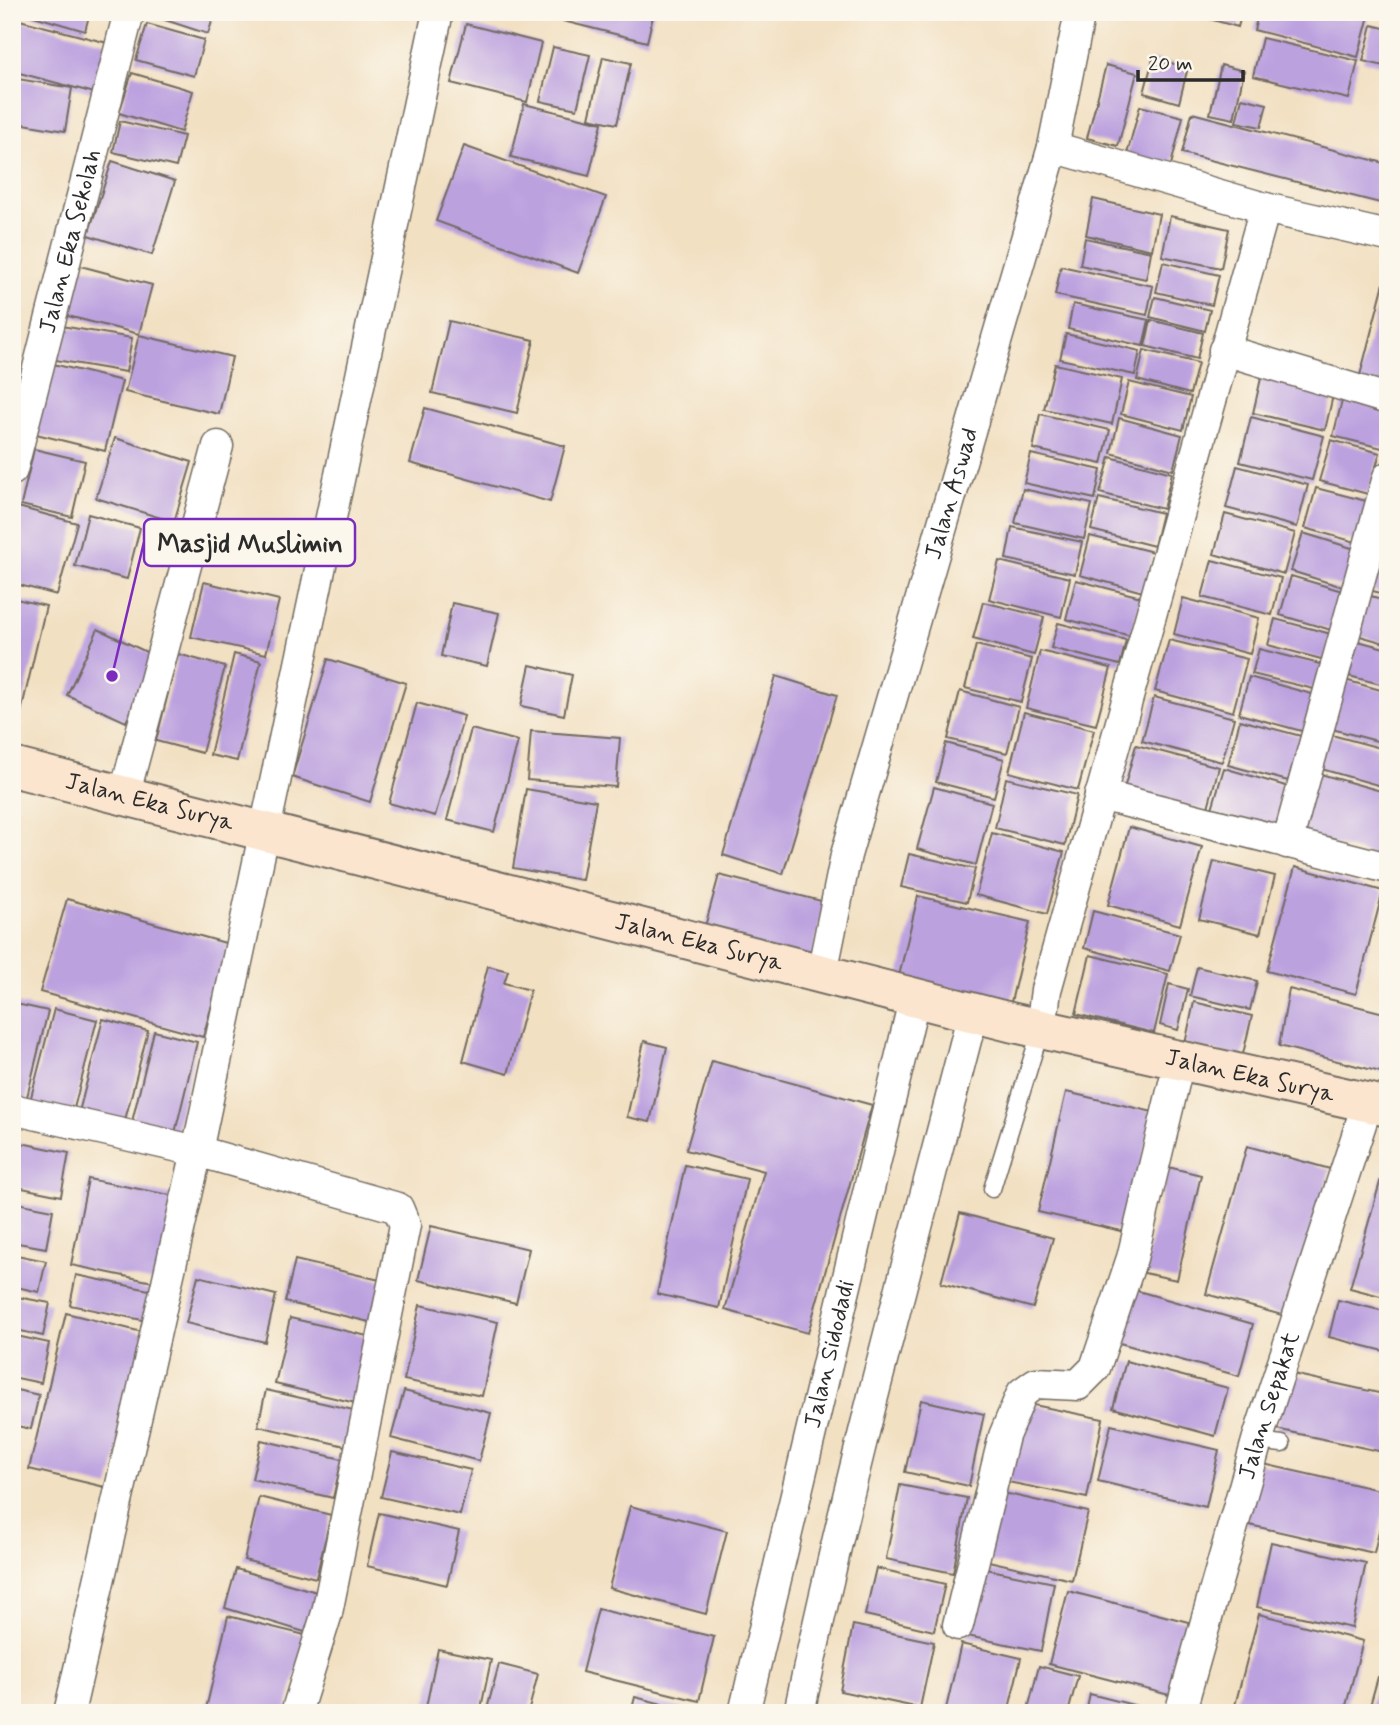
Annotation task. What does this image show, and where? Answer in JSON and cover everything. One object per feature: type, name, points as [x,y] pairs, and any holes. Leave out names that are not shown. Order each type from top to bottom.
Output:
[{"type":"street","name":"Jalan Eka Sekolah","points":[[12,470],[129,12]]},
{"type":"street","points":[[69,1713],[197,1151],[438,12]]},
{"type":"street","name":"Jalan Aswad","points":[[822,973],[846,855],[1053,147],[1080,12]]},
{"type":"street","points":[[1053,147],[1265,208],[1388,236]]},
{"type":"street","points":[[1041,1029],[1046,990],[1223,350],[1265,208]]},
{"type":"street","points":[[1223,350],[1388,399]]},
{"type":"street","points":[[124,796],[218,446]]},
{"type":"street","points":[[1287,843],[1388,477]]},
{"type":"street","name":"Jalan Eka Surya","points":[[12,767],[193,816],[264,829],[973,1013],[1378,1104]]},
{"type":"street","points":[[1100,795],[1388,868]]},
{"type":"street","name":"Jalan Sidodadi","points":[[744,1713],[915,996]]},
{"type":"street","points":[[799,1713],[821,1605],[973,1013]]},
{"type":"street","points":[[958,1625],[1004,1436],[1021,1393],[1036,1383],[1078,1385],[1095,1368],[1132,1258],[1180,1058]]},
{"type":"street","name":"Jalan Sepakat","points":[[1180,1713],[1270,1443],[1378,1104]]},
{"type":"street","points":[[12,1110],[197,1151],[398,1208],[405,1225],[327,1613],[296,1713]]},
{"type":"lane","points":[[992,1189],[1041,1029]]},
{"type":"building","points":[[20,12],[90,12],[85,31]]},
{"type":"building","points":[[151,12],[215,12],[208,34],[150,15]]},
{"type":"building","points":[[515,12],[549,12],[547,21]]},
{"type":"building","points":[[565,12],[654,12],[647,42],[563,21]]},
{"type":"building","points":[[1185,12],[1242,12],[1238,27]]},
{"type":"building","points":[[1259,12],[1370,12],[1358,57],[1254,30]]},
{"type":"building","points":[[12,18],[115,45],[102,95],[12,71]]},
{"type":"building","points":[[147,24],[204,40],[194,76],[136,60]]},
{"type":"building","points":[[466,24],[541,43],[527,102],[451,83]]},
{"type":"building","points":[[1372,25],[1388,29],[1388,67],[1363,61]]},
{"type":"building","points":[[1262,38],[1358,61],[1349,99],[1253,76]]},
{"type":"building","points":[[553,47],[590,55],[577,109],[540,101]]},
{"type":"building","points":[[603,57],[631,63],[617,124],[589,118]]},
{"type":"building","points":[[1153,59],[1188,67],[1179,103],[1144,93]]},
{"type":"building","points":[[1106,65],[1137,73],[1118,146],[1087,138]]},
{"type":"building","points":[[1221,65],[1244,71],[1234,119],[1210,114]]},
{"type":"building","points":[[132,73],[193,91],[181,132],[119,113]]},
{"type":"building","points":[[12,78],[72,88],[65,131],[12,122]]},
{"type":"building","points":[[1242,98],[1267,104],[1261,127],[1236,122]]},
{"type":"building","points":[[524,104],[602,123],[589,176],[511,157]]},
{"type":"building","points":[[1140,106],[1183,117],[1170,169],[1126,158]]},
{"type":"building","points":[[1192,113],[1388,164],[1388,205],[1182,153]]},
{"type":"building","points":[[120,121],[184,136],[176,167],[113,152]]},
{"type":"building","points":[[464,146],[606,197],[578,273],[436,221]]},
{"type":"building","points":[[112,161],[175,181],[152,255],[88,235]]},
{"type":"building","points":[[1093,199],[1159,214],[1152,250],[1086,235]]},
{"type":"building","points":[[1170,216],[1229,229],[1221,268],[1162,256]]},
{"type":"building","points":[[1085,238],[1151,252],[1146,279],[1080,265]]},
{"type":"building","points":[[1163,262],[1219,275],[1212,305],[1156,292]]},
{"type":"building","points":[[73,264],[152,285],[139,334],[60,314]]},
{"type":"building","points":[[1061,266],[1153,286],[1147,315],[1055,295]]},
{"type":"building","points":[[1385,279],[1388,280],[1388,395],[1357,387]]},
{"type":"building","points":[[1155,297],[1210,310],[1205,331],[1150,317]]},
{"type":"building","points":[[1073,304],[1149,320],[1143,346],[1068,329]]},
{"type":"building","points":[[1151,320],[1203,333],[1197,359],[1145,346]]},
{"type":"building","points":[[449,321],[534,340],[517,413],[432,393]]},
{"type":"building","points":[[50,324],[132,338],[126,372],[44,358]]},
{"type":"building","points":[[1066,334],[1140,351],[1135,375],[1060,359]]},
{"type":"building","points":[[139,335],[232,357],[219,414],[125,392]]},
{"type":"building","points":[[1144,350],[1198,363],[1190,394],[1137,380]]},
{"type":"building","points":[[49,363],[122,381],[105,451],[32,433]]},
{"type":"building","points":[[1055,364],[1122,379],[1112,424],[1044,409]]},
{"type":"building","points":[[1262,374],[1334,391],[1325,430],[1253,413]]},
{"type":"building","points":[[12,380],[19,381],[13,406],[12,406]]},
{"type":"building","points":[[1129,382],[1191,397],[1183,430],[1121,414]]},
{"type":"building","points":[[1343,397],[1388,408],[1386,449],[1333,436]]},
{"type":"building","points":[[425,408],[565,446],[550,502],[410,463]]},
{"type":"building","points":[[1040,414],[1110,430],[1102,464],[1033,449]]},
{"type":"building","points":[[1251,417],[1324,436],[1312,480],[1240,462]]},
{"type":"building","points":[[1119,418],[1182,435],[1173,470],[1111,453]]},
{"type":"building","points":[[115,438],[192,462],[174,522],[96,498]]},
{"type":"building","points":[[1331,440],[1380,453],[1368,494],[1319,481]]},
{"type":"building","points":[[34,449],[85,461],[72,517],[21,505]]},
{"type":"building","points":[[1031,454],[1101,470],[1095,499],[1024,483]]},
{"type":"building","points":[[1110,457],[1172,473],[1163,509],[1100,493]]},
{"type":"building","points":[[1237,466],[1308,485],[1297,527],[1226,508]]},
{"type":"building","points":[[1316,488],[1370,502],[1359,543],[1305,528]]},
{"type":"building","points":[[1023,489],[1092,504],[1084,539],[1015,523]]},
{"type":"building","points":[[1099,498],[1162,513],[1154,546],[1091,530]]},
{"type":"building","points":[[18,507],[77,523],[57,595],[12,583],[12,527]]},
{"type":"building","points":[[88,514],[140,528],[127,579],[75,566]]},
{"type":"building","points":[[1225,514],[1295,533],[1284,574],[1214,554]]},
{"type":"building","points":[[1012,527],[1082,542],[1075,574],[1006,559]]},
{"type":"building","points":[[1303,533],[1358,550],[1346,588],[1291,571]]},
{"type":"building","points":[[1090,536],[1153,552],[1143,592],[1080,575]]},
{"type":"building","points":[[1381,547],[1388,549],[1388,595],[1369,590]]},
{"type":"building","points":[[1212,560],[1281,578],[1272,615],[1202,597]]},
{"type":"building","points":[[999,561],[1070,578],[1061,617],[989,599]]},
{"type":"building","points":[[1291,576],[1349,593],[1338,632],[1280,615]]},
{"type":"building","points":[[1076,580],[1141,597],[1131,636],[1066,619]]},
{"type":"building","points":[[204,582],[279,600],[266,654],[191,637]]},
{"type":"building","points":[[1364,594],[1388,601],[1388,644],[1353,634]]},
{"type":"building","points":[[12,598],[46,606],[13,746],[12,746]]},
{"type":"building","points":[[1183,598],[1259,618],[1250,654],[1174,634]]},
{"type":"building","points":[[983,602],[1044,617],[1034,655],[973,639]]},
{"type":"building","points":[[452,603],[499,613],[487,666],[441,656]]},
{"type":"building","points":[[1275,619],[1331,634],[1325,660],[1268,645]]},
{"type":"building","points":[[1058,623],[1126,640],[1120,665],[1051,648]]},
{"type":"building","points":[[98,629],[157,657],[126,722],[67,695]]},
{"type":"building","points":[[1169,640],[1247,659],[1233,712],[1155,691]]},
{"type":"building","points":[[1358,641],[1388,649],[1388,686],[1349,676]]},
{"type":"building","points":[[976,645],[1032,659],[1021,702],[965,688]]},
{"type":"building","points":[[1259,649],[1324,665],[1318,690],[1252,674]]},
{"type":"building","points":[[1040,651],[1111,668],[1096,725],[1026,708]]},
{"type":"building","points":[[178,654],[225,667],[202,753],[156,741]]},
{"type":"building","points":[[234,654],[261,661],[237,761],[210,755]]},
{"type":"building","points":[[328,659],[406,683],[370,802],[292,777]]},
{"type":"building","points":[[530,665],[572,675],[564,715],[521,706]]},
{"type":"building","points":[[776,676],[837,695],[783,874],[723,855]]},
{"type":"building","points":[[1249,677],[1319,696],[1309,733],[1239,714]]},
{"type":"building","points":[[1345,680],[1388,692],[1388,744],[1332,729]]},
{"type":"building","points":[[960,691],[1019,707],[1007,753],[948,739]]},
{"type":"building","points":[[1154,697],[1234,718],[1222,762],[1142,741]]},
{"type":"building","points":[[417,703],[464,716],[435,816],[389,803]]},
{"type":"building","points":[[1024,712],[1094,730],[1078,790],[1009,772]]},
{"type":"building","points":[[1240,720],[1301,736],[1288,781],[1228,765]]},
{"type":"building","points":[[471,729],[518,741],[494,832],[447,820]]},
{"type":"building","points":[[531,731],[620,738],[616,787],[527,780]]},
{"type":"building","points":[[1328,734],[1388,750],[1388,788],[1318,768]]},
{"type":"building","points":[[946,743],[1004,759],[994,797],[936,782]]},
{"type":"building","points":[[1136,745],[1219,767],[1207,811],[1124,789]]},
{"type":"building","points":[[1224,768],[1289,787],[1276,831],[1211,812]]},
{"type":"building","points":[[1317,773],[1388,793],[1388,834],[1381,858],[1300,835]]},
{"type":"building","points":[[1006,778],[1077,795],[1065,845],[995,828]]},
{"type":"building","points":[[934,787],[992,803],[976,865],[917,849]]},
{"type":"building","points":[[526,789],[596,801],[582,880],[513,868]]},
{"type":"building","points":[[1129,827],[1202,847],[1180,925],[1108,905]]},
{"type":"building","points":[[992,833],[1064,852],[1047,914],[976,895]]},
{"type":"building","points":[[909,854],[975,869],[967,902],[901,887]]},
{"type":"building","points":[[1214,861],[1275,876],[1260,934],[1199,919]]},
{"type":"building","points":[[1295,867],[1383,891],[1356,994],[1267,971]]},
{"type":"building","points":[[719,875],[825,902],[811,961],[703,934]]},
{"type":"building","points":[[918,896],[1030,922],[1011,1002],[899,976]]},
{"type":"building","points":[[67,899],[229,944],[203,1037],[40,992]]},
{"type":"building","points":[[1093,911],[1180,934],[1170,971],[1084,948]]},
{"type":"building","points":[[1090,955],[1168,974],[1154,1033],[1076,1014]]},
{"type":"building","points":[[488,966],[508,971],[504,983],[530,990],[508,1074],[463,1061]]},
{"type":"building","points":[[1197,967],[1257,981],[1250,1010],[1190,996]]},
{"type":"building","points":[[1169,984],[1188,989],[1178,1030],[1160,1025]]},
{"type":"building","points":[[1289,989],[1388,1014],[1388,1074],[1279,1046]]},
{"type":"building","points":[[1194,1002],[1252,1016],[1242,1058],[1185,1044]]},
{"type":"building","points":[[12,1003],[48,1011],[26,1101],[12,1098]]},
{"type":"building","points":[[54,1009],[97,1020],[73,1112],[30,1101]]},
{"type":"building","points":[[103,1019],[148,1031],[124,1124],[79,1112]]},
{"type":"building","points":[[154,1031],[197,1042],[174,1137],[131,1126]]},
{"type":"building","points":[[644,1041],[667,1047],[650,1122],[627,1117]]},
{"type":"building","points":[[712,1061],[872,1105],[808,1333],[725,1310],[764,1171],[686,1150]]},
{"type":"building","points":[[1066,1092],[1153,1112],[1126,1232],[1038,1212]]},
{"type":"building","points":[[12,1141],[69,1153],[61,1196],[12,1186]]},
{"type":"building","points":[[1247,1146],[1330,1169],[1289,1317],[1206,1294]]},
{"type":"building","points":[[685,1165],[747,1179],[719,1308],[657,1294]]},
{"type":"building","points":[[1168,1167],[1201,1175],[1177,1280],[1144,1273]]},
{"type":"building","points":[[1382,1175],[1388,1177],[1388,1298],[1350,1288]]},
{"type":"building","points":[[88,1179],[175,1196],[158,1283],[71,1265]]},
{"type":"building","points":[[12,1202],[53,1210],[46,1248],[12,1242]]},
{"type":"building","points":[[960,1213],[1053,1238],[1033,1308],[941,1283]]},
{"type":"building","points":[[431,1226],[529,1249],[516,1303],[418,1280]]},
{"type":"building","points":[[12,1254],[46,1261],[39,1292],[12,1286]]},
{"type":"building","points":[[295,1260],[384,1281],[374,1323],[285,1302]]},
{"type":"building","points":[[76,1275],[159,1292],[152,1322],[70,1305]]},
{"type":"building","points":[[198,1276],[276,1295],[265,1342],[186,1323]]},
{"type":"building","points":[[1131,1289],[1253,1324],[1239,1376],[1116,1342]]},
{"type":"building","points":[[12,1296],[50,1303],[43,1336],[12,1329]]},
{"type":"building","points":[[1338,1300],[1388,1312],[1388,1352],[1329,1337]]},
{"type":"building","points":[[420,1305],[498,1322],[482,1396],[404,1380]]},
{"type":"building","points":[[66,1313],[146,1333],[109,1488],[29,1469]]},
{"type":"building","points":[[290,1318],[376,1338],[360,1404],[275,1384]]},
{"type":"building","points":[[12,1335],[49,1343],[41,1383],[12,1377]]},
{"type":"building","points":[[1126,1361],[1228,1388],[1215,1436],[1113,1408]]},
{"type":"building","points":[[1288,1373],[1388,1395],[1388,1453],[1276,1429]]},
{"type":"building","points":[[12,1389],[39,1395],[31,1429],[12,1425]]},
{"type":"building","points":[[266,1390],[362,1412],[354,1448],[258,1426]]},
{"type":"building","points":[[404,1391],[491,1413],[479,1461],[391,1438]]},
{"type":"building","points":[[921,1400],[984,1414],[969,1486],[905,1472]]},
{"type":"building","points":[[1024,1403],[1103,1419],[1087,1498],[1008,1482]]},
{"type":"building","points":[[1111,1425],[1219,1450],[1206,1507],[1098,1481]]},
{"type":"building","points":[[261,1440],[342,1459],[333,1498],[252,1479]]},
{"type":"building","points":[[392,1452],[471,1470],[460,1515],[381,1497]]},
{"type":"building","points":[[1259,1463],[1388,1492],[1374,1553],[1245,1524]]},
{"type":"building","points":[[12,1472],[19,1473],[13,1499],[12,1499]]},
{"type":"building","points":[[900,1485],[967,1498],[953,1573],[886,1559]]},
{"type":"building","points":[[999,1492],[1088,1512],[1072,1580],[984,1560]]},
{"type":"building","points":[[259,1497],[331,1515],[316,1578],[244,1560]]},
{"type":"building","points":[[630,1506],[727,1531],[706,1614],[609,1588]]},
{"type":"building","points":[[379,1513],[459,1531],[447,1585],[367,1566]]},
{"type":"building","points":[[1271,1542],[1366,1563],[1352,1628],[1257,1607]]},
{"type":"building","points":[[876,1568],[945,1584],[934,1631],[865,1615]]},
{"type":"building","points":[[981,1568],[1054,1583],[1041,1651],[967,1636]]},
{"type":"building","points":[[236,1569],[320,1593],[308,1633],[225,1608]]},
{"type":"building","points":[[1068,1591],[1196,1624],[1177,1697],[1049,1664]]},
{"type":"building","points":[[598,1609],[714,1637],[699,1701],[582,1672]]},
{"type":"building","points":[[1259,1614],[1363,1641],[1344,1713],[1233,1713]]},
{"type":"building","points":[[228,1616],[305,1635],[286,1713],[205,1713]]},
{"type":"building","points":[[853,1625],[934,1642],[920,1708],[840,1691]]},
{"type":"building","points":[[961,1644],[1021,1658],[1008,1713],[945,1713]]},
{"type":"building","points":[[1388,1646],[1388,1674],[1380,1672]]},
{"type":"building","points":[[438,1649],[491,1660],[480,1713],[425,1712]]},
{"type":"building","points":[[499,1664],[538,1674],[528,1713],[486,1713]]},
{"type":"building","points":[[1039,1666],[1078,1676],[1068,1713],[1027,1713]]},
{"type":"building","points":[[1378,1677],[1388,1679],[1388,1713],[1368,1713]]},
{"type":"building","points":[[1090,1694],[1161,1712],[1161,1713],[1086,1713]]},
{"type":"building","points":[[635,1697],[694,1712],[694,1713],[631,1713]]},
{"type":"place","name":"Masjid Muslimin","points":[[112,676]]}]
